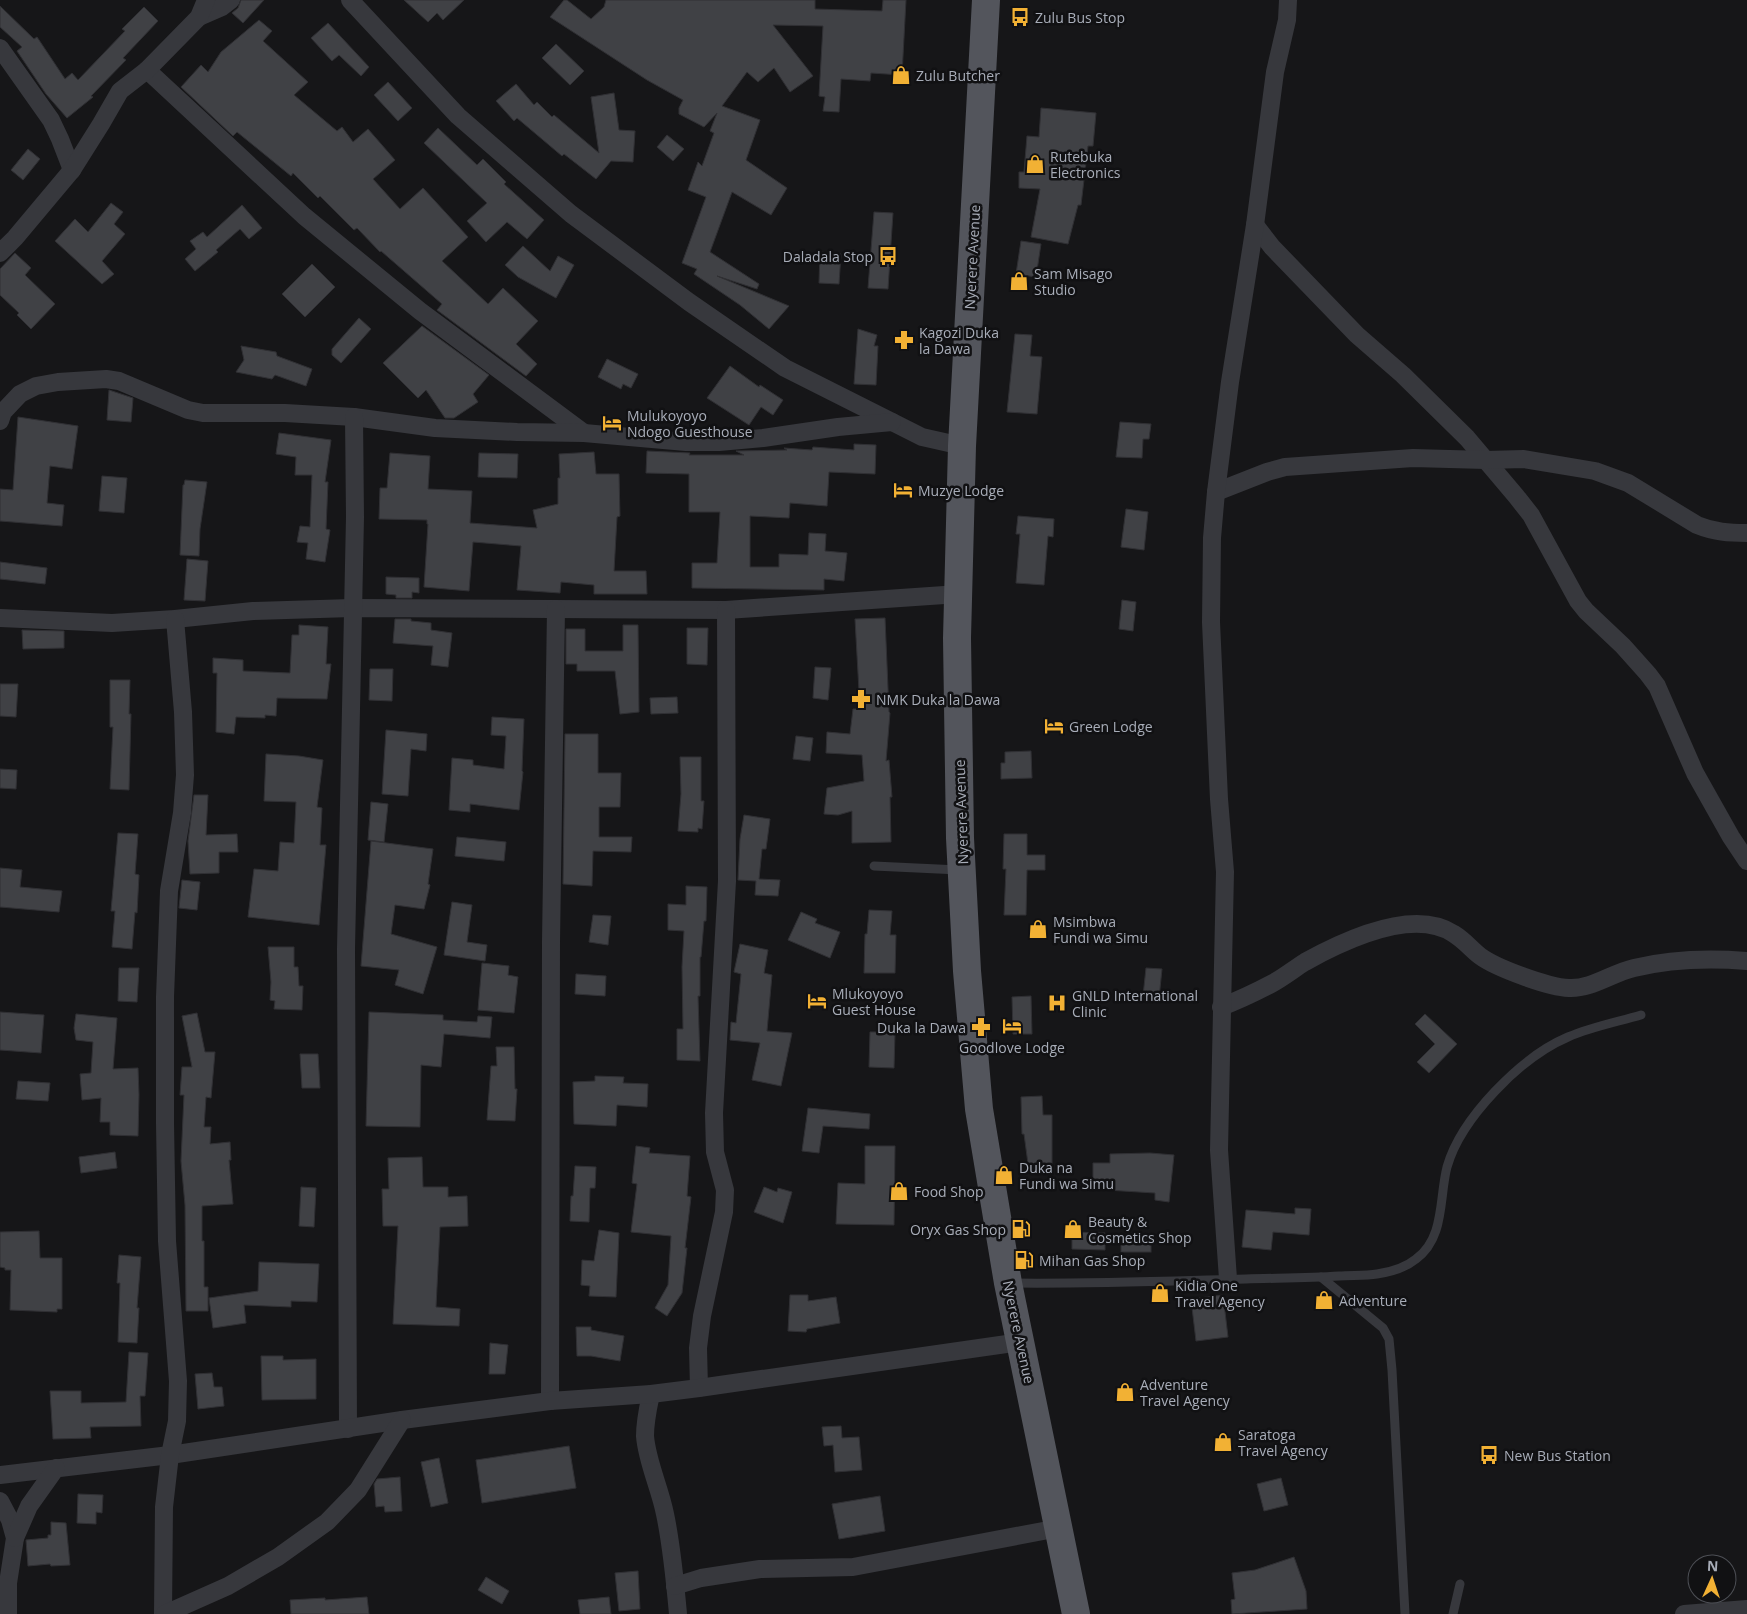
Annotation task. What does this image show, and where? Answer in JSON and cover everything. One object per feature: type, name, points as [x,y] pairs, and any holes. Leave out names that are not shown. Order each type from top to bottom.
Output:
[{"type":"main road","name":"Nyerere Avenue","points":[[986,0],[962,446],[958,594],[957,657],[962,870],[967,972],[979,1109],[1008,1283],[1076,1614]]},
{"type":"street","points":[[199,17],[206,0]]},
{"type":"street","points":[[0,253],[16,238],[72,170],[120,91],[147,70],[199,17],[231,0]]},
{"type":"street","points":[[336,0],[352,2],[458,116],[571,214],[689,302],[785,368],[922,437],[962,446]]},
{"type":"street","points":[[1228,1280],[1219,1150],[1225,872],[1211,622],[1212,538],[1216,492],[1238,326],[1255,225],[1275,72],[1287,20],[1288,0]]},
{"type":"street","points":[[0,48],[51,120],[72,170]]},
{"type":"street","points":[[147,70],[304,216],[420,311],[584,433]]},
{"type":"street","points":[[1255,225],[1272,247],[1357,335],[1428,399],[1467,438],[1531,515],[1578,601],[1623,646],[1657,686],[1695,773],[1731,837],[1747,861]]},
{"type":"street","points":[[0,421],[3,412],[20,394],[36,386],[58,382],[106,379],[119,381],[188,410],[203,413],[285,413],[354,417],[435,428],[584,433],[686,442],[719,442],[892,422]]},
{"type":"street","points":[[348,1429],[346,949],[355,517],[354,417]]},
{"type":"street","points":[[1216,492],[1285,467],[1413,458],[1524,459],[1595,471],[1628,483],[1697,525],[1725,533],[1747,533]]},
{"type":"street","points":[[0,618],[112,623],[253,611],[352,608],[726,610],[958,594]]},
{"type":"street","points":[[550,1401],[551,942],[556,609]]},
{"type":"street","points":[[699,1388],[698,1348],[702,1316],[724,1212],[725,1190],[715,1152],[714,1113],[727,881],[726,610]]},
{"type":"street","points":[[176,619],[183,712],[185,775],[182,813],[169,891],[165,997],[165,1122],[167,1242],[178,1381],[177,1421],[170,1454],[164,1507],[164,1614],[228,1586],[278,1557],[327,1522],[358,1490],[402,1420]]},
{"type":"street","points":[[1221,1007],[1274,982],[1304,963],[1337,946],[1374,931],[1412,924],[1440,926],[1456,934],[1481,956],[1494,964],[1532,978],[1569,988],[1586,985],[1632,968],[1672,960],[1747,961]]},
{"type":"street","points":[[0,1475],[170,1454],[402,1420],[550,1401],[651,1394],[699,1388],[1021,1342]]},
{"type":"street","points":[[651,1394],[645,1437],[648,1455],[662,1495],[668,1528],[678,1614]]},
{"type":"street","points":[[8,1614],[8,1583],[15,1538],[29,1506],[56,1468]]},
{"type":"street","points":[[0,1502],[10,1520],[15,1538]]},
{"type":"street","points":[[675,1586],[701,1578],[760,1569],[853,1567],[1059,1528]]},
{"type":"street","points":[[1684,1614],[1747,1609]]},
{"type":"lane","points":[[874,866],[962,870]]},
{"type":"lane","points":[[1008,1283],[1105,1283],[1321,1277],[1383,1273],[1397,1270],[1418,1259],[1433,1241],[1438,1224],[1448,1166],[1452,1155],[1465,1130],[1478,1111],[1500,1086],[1528,1061],[1554,1044],[1587,1031],[1641,1015]]},
{"type":"lane","points":[[1321,1277],[1383,1328],[1389,1339],[1405,1614]]},
{"type":"lane","points":[[1453,1614],[1460,1584]]},
{"type":"building","points":[[241,0],[264,0],[243,23],[232,13],[238,8]]},
{"type":"building","points":[[404,0],[464,0],[443,20],[437,13],[428,22]]},
{"type":"building","points":[[564,0],[567,0],[591,19],[604,7],[606,0],[815,0],[815,9],[882,11],[883,0],[906,0],[902,75],[871,73],[870,81],[841,79],[839,112],[823,111],[825,97],[819,96],[823,26],[773,25],[813,76],[790,92],[774,68],[758,82],[747,72],[722,106],[760,120],[746,160],[787,188],[771,215],[732,192],[710,252],[759,284],[757,289],[717,276],[789,306],[769,329],[740,305],[694,274],[697,269],[682,263],[706,197],[688,190],[698,162],[702,166],[714,133],[710,131],[717,113],[704,127],[679,114],[679,108],[683,100],[647,80],[550,17]]},
{"type":"building","points":[[0,6],[34,39],[37,37],[65,79],[72,73],[78,80],[125,31],[122,29],[144,7],[158,21],[123,58],[126,60],[91,96],[93,97],[67,118],[46,94],[17,51],[22,47],[0,27]]},
{"type":"building","points":[[259,20],[272,31],[263,41],[308,82],[294,95],[337,131],[342,127],[353,142],[368,129],[395,160],[373,179],[400,209],[423,188],[468,237],[442,261],[488,304],[503,288],[538,321],[516,344],[537,364],[526,376],[437,310],[442,304],[380,252],[357,228],[354,230],[320,196],[318,198],[293,173],[291,176],[237,132],[233,136],[181,87],[201,65],[208,72],[221,52]]},
{"type":"building","points":[[328,23],[369,67],[361,76],[339,55],[332,61],[311,38]]},
{"type":"building","points":[[556,44],[584,71],[570,85],[542,58]]},
{"type":"building","points":[[388,82],[412,108],[398,121],[374,95]]},
{"type":"building","points":[[516,84],[534,105],[537,102],[552,117],[554,115],[599,153],[591,97],[614,93],[619,130],[635,131],[633,162],[611,161],[596,179],[564,154],[562,156],[517,118],[514,121],[496,101]]},
{"type":"building","points":[[1041,108],[1096,113],[1093,146],[1088,146],[1081,205],[1078,205],[1068,244],[1031,237],[1040,189],[1019,188],[1019,172],[1024,172],[1027,136],[1039,137]]},
{"type":"building","points":[[438,128],[477,165],[483,159],[506,182],[504,184],[544,220],[527,239],[507,222],[486,242],[467,221],[487,203],[424,143]]},
{"type":"building","points":[[667,135],[684,149],[673,161],[657,147]]},
{"type":"building","points":[[28,149],[40,159],[23,180],[11,170]]},
{"type":"building","points":[[111,203],[123,212],[114,224],[125,234],[102,261],[114,274],[102,284],[55,241],[75,219],[88,232]]},
{"type":"building","points":[[242,205],[262,228],[249,239],[240,229],[216,250],[218,252],[195,271],[185,259],[196,249],[190,241],[203,232],[207,237]]},
{"type":"building","points":[[874,212],[893,213],[888,289],[868,288]]},
{"type":"building","points":[[1021,241],[1041,244],[1036,277],[1016,274]]},
{"type":"building","points":[[523,246],[550,271],[558,256],[574,265],[556,298],[518,277],[505,265]]},
{"type":"building","points":[[820,252],[841,254],[839,284],[819,283]]},
{"type":"building","points":[[15,253],[31,268],[25,275],[55,304],[31,329],[17,315],[19,313],[0,295],[0,269]]},
{"type":"building","points":[[312,264],[335,287],[305,317],[282,294]]},
{"type":"building","points":[[359,318],[371,329],[341,363],[332,355],[332,349]]},
{"type":"building","points":[[422,326],[489,375],[473,394],[478,402],[454,418],[445,418],[426,390],[418,398],[383,363]]},
{"type":"building","points":[[858,329],[877,335],[874,346],[878,346],[876,385],[854,384]]},
{"type":"building","points":[[1015,334],[1032,335],[1030,356],[1042,357],[1037,414],[1007,412]]},
{"type":"building","points":[[241,346],[276,352],[277,356],[312,369],[306,386],[275,375],[272,379],[236,372],[244,360]]},
{"type":"building","points":[[607,359],[638,374],[631,388],[623,384],[621,389],[598,377]]},
{"type":"building","points":[[730,366],[759,387],[760,385],[783,400],[773,415],[761,407],[749,425],[707,398]]},
{"type":"building","points":[[109,390],[133,398],[131,422],[107,420]]},
{"type":"building","points":[[18,417],[78,426],[72,469],[50,466],[47,503],[64,505],[62,526],[0,521],[0,489],[13,490]]},
{"type":"building","points":[[1120,422],[1151,424],[1149,439],[1143,439],[1142,458],[1116,457]]},
{"type":"building","points":[[279,433],[331,440],[325,482],[328,482],[326,529],[330,530],[325,562],[306,559],[308,543],[297,542],[300,526],[310,527],[312,475],[295,475],[296,457],[276,454]]},
{"type":"building","points":[[854,444],[876,445],[875,474],[829,472],[827,506],[790,503],[789,518],[750,516],[750,567],[779,567],[779,554],[808,555],[809,533],[826,534],[825,551],[847,553],[844,581],[824,579],[824,590],[692,588],[692,563],[717,563],[720,512],[689,512],[689,474],[646,473],[647,451],[690,453],[689,455],[744,455],[736,451],[787,450],[784,448],[812,450],[813,447],[854,450]]},
{"type":"building","points":[[594,452],[596,474],[619,474],[620,516],[617,517],[614,571],[646,571],[647,594],[594,594],[594,585],[561,582],[560,593],[517,590],[521,546],[473,542],[469,591],[424,587],[427,520],[379,519],[380,488],[387,488],[390,453],[430,456],[428,489],[472,491],[470,523],[537,528],[533,510],[558,504],[559,454]]},
{"type":"building","points":[[479,453],[518,454],[517,478],[478,477]]},
{"type":"building","points":[[102,476],[127,478],[124,513],[99,511]]},
{"type":"building","points":[[185,480],[207,482],[200,529],[199,556],[180,555],[183,485]]},
{"type":"building","points":[[1126,509],[1148,512],[1144,550],[1121,547]]},
{"type":"building","points":[[1018,516],[1054,519],[1053,537],[1048,536],[1044,585],[1016,583],[1020,534],[1016,534]]},
{"type":"building","points":[[187,559],[208,561],[205,601],[184,600]]},
{"type":"building","points":[[0,562],[47,568],[45,584],[0,579]]},
{"type":"building","points":[[386,577],[419,578],[419,593],[412,592],[412,598],[396,598],[396,595],[386,594]]},
{"type":"building","points":[[1122,600],[1136,602],[1133,631],[1119,629]]},
{"type":"building","points":[[885,618],[890,713],[886,761],[889,760],[892,797],[890,797],[891,842],[852,843],[852,811],[838,815],[824,814],[827,788],[864,781],[862,755],[826,753],[827,732],[850,734],[853,709],[860,709],[855,619]]},
{"type":"building","points":[[395,619],[411,619],[411,621],[431,623],[431,630],[452,633],[448,667],[431,665],[433,646],[393,643]]},
{"type":"building","points":[[299,625],[328,627],[326,664],[331,664],[327,699],[277,698],[276,716],[265,715],[265,718],[236,717],[234,734],[216,732],[217,673],[213,673],[213,658],[243,660],[243,671],[290,673],[292,635],[299,635]]},
{"type":"building","points":[[623,625],[638,625],[639,712],[620,714],[615,671],[577,671],[577,664],[566,664],[566,629],[585,629],[585,651],[623,651]]},
{"type":"building","points":[[687,628],[708,628],[707,665],[687,664]]},
{"type":"building","points":[[22,630],[64,631],[64,648],[23,649]]},
{"type":"building","points":[[815,667],[831,668],[828,700],[813,698]]},
{"type":"building","points":[[370,669],[393,669],[392,701],[369,700]]},
{"type":"building","points":[[110,680],[130,680],[129,790],[110,789],[113,727],[110,727]]},
{"type":"building","points":[[0,684],[18,684],[16,717],[0,716]]},
{"type":"building","points":[[677,697],[678,713],[651,714],[650,698]]},
{"type":"building","points":[[492,717],[524,719],[523,772],[519,810],[470,804],[470,812],[449,810],[452,758],[473,760],[473,765],[504,769],[506,736],[491,735]]},
{"type":"building","points":[[386,730],[427,734],[426,751],[411,749],[408,796],[382,794]]},
{"type":"building","points":[[565,734],[598,734],[598,773],[621,773],[620,807],[599,807],[599,837],[632,837],[631,852],[593,851],[592,886],[563,884]]},
{"type":"building","points":[[796,736],[813,738],[810,761],[793,759]]},
{"type":"building","points":[[1031,751],[1032,778],[1001,779],[1001,763],[1005,763],[1005,752]]},
{"type":"building","points":[[266,754],[323,760],[317,807],[322,808],[320,845],[326,845],[319,925],[248,917],[254,869],[278,871],[280,842],[294,843],[296,802],[264,801]]},
{"type":"building","points":[[680,757],[701,757],[701,801],[704,801],[702,829],[698,828],[698,832],[678,831],[681,794]]},
{"type":"building","points":[[0,769],[17,770],[16,789],[0,788]]},
{"type":"building","points":[[194,795],[208,795],[206,835],[237,834],[238,852],[219,852],[219,873],[190,874],[188,841]]},
{"type":"building","points":[[371,802],[388,804],[384,842],[368,840]]},
{"type":"building","points":[[744,815],[770,819],[766,849],[762,849],[759,879],[780,880],[778,896],[755,895],[756,881],[738,880],[740,839]]},
{"type":"building","points":[[118,833],[138,834],[135,874],[139,875],[137,913],[135,912],[132,949],[112,947],[115,911],[111,911]]},
{"type":"building","points":[[1004,834],[1027,834],[1027,855],[1045,855],[1045,870],[1027,870],[1026,915],[1004,915],[1006,869],[1003,869]]},
{"type":"building","points":[[457,837],[506,842],[504,861],[455,856]]},
{"type":"building","points":[[371,841],[433,849],[428,884],[430,885],[424,909],[395,905],[391,934],[437,947],[423,994],[395,985],[399,970],[361,966]]},
{"type":"building","points":[[0,868],[22,870],[20,887],[62,891],[59,912],[0,907]]},
{"type":"building","points":[[182,880],[200,882],[197,910],[179,908]]},
{"type":"building","points":[[686,886],[707,887],[706,921],[704,921],[700,957],[700,996],[698,996],[700,1061],[677,1060],[677,1029],[683,1029],[682,967],[684,931],[668,930],[668,904],[686,905]]},
{"type":"building","points":[[452,902],[472,905],[467,942],[487,945],[485,961],[444,955]]},
{"type":"building","points":[[869,910],[892,911],[890,935],[896,935],[895,973],[864,973],[865,934],[867,934]]},
{"type":"building","points":[[801,912],[817,919],[815,923],[840,932],[830,958],[788,940]]},
{"type":"building","points":[[593,915],[611,916],[608,945],[589,942]]},
{"type":"building","points":[[740,944],[768,950],[764,973],[772,975],[767,1031],[792,1033],[781,1086],[752,1080],[760,1043],[730,1040],[731,1022],[736,1023],[741,974],[734,972]]},
{"type":"building","points":[[268,947],[294,947],[294,967],[298,967],[299,986],[303,986],[302,1010],[274,1009],[275,1001],[270,1000],[271,982]]},
{"type":"building","points":[[482,963],[509,966],[508,975],[518,977],[514,1013],[478,1010]]},
{"type":"building","points":[[119,968],[139,968],[137,1002],[118,1001]]},
{"type":"building","points":[[1146,968],[1162,969],[1159,998],[1143,996]]},
{"type":"building","points":[[576,974],[606,976],[605,996],[575,994]]},
{"type":"building","points":[[1031,996],[1032,1034],[1013,1034],[1012,997]]},
{"type":"building","points":[[0,1012],[44,1015],[41,1053],[0,1050]]},
{"type":"building","points":[[369,1012],[443,1015],[443,1020],[477,1022],[478,1016],[492,1017],[490,1038],[444,1034],[441,1067],[421,1065],[420,1127],[366,1126]]},
{"type":"building","points":[[197,1013],[205,1052],[215,1052],[211,1098],[206,1097],[204,1127],[211,1127],[210,1144],[230,1142],[231,1160],[229,1160],[233,1204],[202,1206],[204,1287],[208,1287],[208,1311],[186,1311],[185,1205],[181,1161],[184,1095],[180,1095],[182,1067],[192,1067],[182,1016]]},
{"type":"building","points":[[76,1014],[117,1018],[113,1069],[138,1068],[138,1136],[110,1135],[110,1122],[100,1122],[101,1098],[82,1100],[80,1074],[91,1073],[93,1042],[76,1040],[74,1028]]},
{"type":"building","points":[[1425,1014],[1457,1044],[1429,1073],[1417,1062],[1435,1044],[1415,1024]]},
{"type":"building","points":[[870,1032],[895,1032],[894,1068],[869,1067]]},
{"type":"building","points":[[496,1047],[514,1047],[515,1089],[517,1089],[515,1121],[487,1120],[491,1066],[497,1066]]},
{"type":"building","points":[[300,1054],[318,1054],[320,1088],[302,1088]]},
{"type":"building","points":[[595,1076],[624,1077],[623,1083],[648,1084],[647,1107],[617,1105],[616,1126],[574,1124],[573,1082],[595,1081]]},
{"type":"building","points":[[18,1081],[50,1083],[48,1101],[16,1099]]},
{"type":"building","points":[[1042,1096],[1043,1115],[1052,1115],[1052,1168],[1029,1171],[1024,1134],[1022,1134],[1021,1097]]},
{"type":"building","points":[[808,1108],[870,1114],[869,1129],[823,1126],[819,1153],[802,1151]]},
{"type":"building","points":[[636,1146],[650,1148],[649,1153],[690,1156],[687,1196],[691,1197],[682,1293],[667,1316],[655,1308],[668,1285],[671,1236],[631,1232],[637,1184],[632,1183]]},
{"type":"building","points":[[865,1146],[895,1146],[894,1225],[836,1224],[838,1183],[865,1184]]},
{"type":"building","points":[[115,1152],[117,1168],[81,1173],[79,1157]]},
{"type":"building","points":[[1150,1153],[1174,1155],[1169,1202],[1155,1200],[1155,1193],[1107,1190],[1107,1184],[1093,1184],[1093,1163],[1110,1163],[1110,1154]]},
{"type":"building","points":[[422,1157],[423,1187],[448,1187],[448,1197],[467,1196],[468,1226],[440,1227],[436,1307],[460,1309],[459,1326],[393,1324],[398,1226],[383,1226],[382,1189],[389,1189],[388,1158]]},
{"type":"building","points":[[575,1166],[596,1167],[595,1188],[590,1188],[589,1222],[570,1221]]},
{"type":"building","points":[[301,1187],[316,1188],[314,1227],[299,1226]]},
{"type":"building","points":[[764,1187],[777,1192],[778,1188],[792,1192],[783,1223],[754,1212]]},
{"type":"building","points":[[1295,1208],[1311,1209],[1309,1235],[1273,1232],[1271,1250],[1242,1247],[1246,1210],[1295,1214]]},
{"type":"building","points":[[599,1230],[619,1233],[616,1297],[589,1296],[590,1286],[581,1285],[582,1260],[594,1261]]},
{"type":"building","points":[[39,1231],[40,1258],[62,1258],[62,1309],[57,1309],[57,1312],[10,1310],[11,1270],[5,1270],[5,1268],[0,1267],[0,1232]]},
{"type":"building","points":[[1072,1232],[1105,1233],[1105,1250],[1072,1249]]},
{"type":"building","points":[[1121,1237],[1151,1237],[1151,1252],[1121,1252]]},
{"type":"building","points":[[119,1255],[141,1257],[137,1308],[139,1308],[137,1343],[118,1342],[120,1283],[117,1283]]},
{"type":"building","points":[[259,1262],[319,1264],[317,1302],[291,1301],[291,1307],[244,1305],[246,1323],[213,1328],[209,1298],[258,1291]]},
{"type":"building","points":[[790,1295],[808,1295],[808,1301],[836,1297],[840,1323],[807,1329],[806,1332],[788,1331]]},
{"type":"building","points":[[1223,1295],[1228,1337],[1196,1341],[1191,1299]]},
{"type":"building","points":[[576,1327],[591,1327],[591,1330],[624,1336],[620,1361],[591,1356],[577,1356]]},
{"type":"building","points":[[490,1343],[508,1345],[505,1374],[489,1374]]},
{"type":"building","points":[[129,1352],[148,1353],[145,1396],[140,1396],[141,1426],[90,1427],[91,1438],[53,1439],[50,1391],[81,1391],[81,1403],[126,1402]]},
{"type":"building","points":[[261,1356],[283,1356],[283,1360],[316,1359],[316,1399],[262,1400]]},
{"type":"building","points":[[212,1373],[214,1387],[222,1387],[224,1406],[198,1409],[195,1374]]},
{"type":"building","points":[[841,1426],[842,1438],[859,1437],[862,1470],[835,1472],[833,1445],[824,1446],[822,1427]]},
{"type":"building","points":[[569,1446],[576,1488],[482,1503],[476,1460]]},
{"type":"building","points":[[439,1458],[448,1503],[431,1507],[421,1462]]},
{"type":"building","points":[[400,1477],[402,1511],[385,1512],[384,1506],[376,1507],[374,1484],[377,1479]]},
{"type":"building","points":[[1281,1478],[1288,1505],[1264,1511],[1257,1484]]},
{"type":"building","points":[[78,1494],[103,1495],[102,1513],[96,1512],[96,1524],[77,1523]]},
{"type":"building","points":[[880,1496],[885,1531],[839,1539],[832,1504]]},
{"type":"building","points":[[51,1522],[66,1523],[70,1565],[28,1566],[26,1540],[48,1538],[48,1535],[51,1535]]},
{"type":"building","points":[[1294,1557],[1306,1591],[1307,1609],[1232,1614],[1231,1600],[1235,1599],[1232,1573],[1255,1570]]},
{"type":"building","points":[[638,1571],[640,1609],[619,1611],[615,1573]]},
{"type":"building","points":[[486,1577],[509,1591],[502,1604],[478,1590]]},
{"type":"building","points":[[367,1597],[369,1614],[291,1614],[290,1600]]},
{"type":"building","points":[[609,1597],[611,1614],[580,1614],[578,1600]]},
{"type":"place","name":"Zulu Bus Stop","points":[[1020,17]]},
{"type":"place","name":"Zulu Butcher","points":[[901,75]]},
{"type":"place","name":"Rutebuka Electronics","points":[[1035,164]]},
{"type":"place","name":"Daladala Stop","points":[[888,256]]},
{"type":"place","name":"Sam Misago Studio","points":[[1019,281]]},
{"type":"place","name":"Kagozi Duka la Dawa","points":[[904,340]]},
{"type":"place","name":"Mulukoyoyo Ndogo Guesthouse","points":[[612,423]]},
{"type":"place","name":"Muzye Lodge","points":[[903,490]]},
{"type":"place","name":"NMK Duka la Dawa","points":[[861,699]]},
{"type":"place","name":"Green Lodge","points":[[1054,726]]},
{"type":"place","name":"Msimbwa Fundi wa Simu","points":[[1038,929]]},
{"type":"place","name":"Mlukoyoyo Guest House","points":[[817,1001]]},
{"type":"place","name":"GNLD International Clinic","points":[[1057,1003]]},
{"type":"place","name":"Goodlove Lodge","points":[[1012,1026]]},
{"type":"place","name":"Duka la Dawa","points":[[981,1027]]},
{"type":"place","name":"Duka na Fundi wa Simu","points":[[1004,1175]]},
{"type":"place","name":"Food Shop","points":[[899,1191]]},
{"type":"place","name":"Oryx Gas Shop","points":[[1021,1229]]},
{"type":"place","name":"Beauty & Cosmetics Shop","points":[[1073,1229]]},
{"type":"place","name":"Mihan Gas Shop","points":[[1024,1260]]},
{"type":"place","name":"Kidia One Travel Agency","points":[[1160,1293]]},
{"type":"place","name":"Adventure","points":[[1324,1300]]},
{"type":"place","name":"Adventure Travel Agency","points":[[1125,1392]]},
{"type":"place","name":"Saratoga Travel Agency","points":[[1223,1442]]},
{"type":"place","name":"New Bus Station","points":[[1489,1455]]}]
